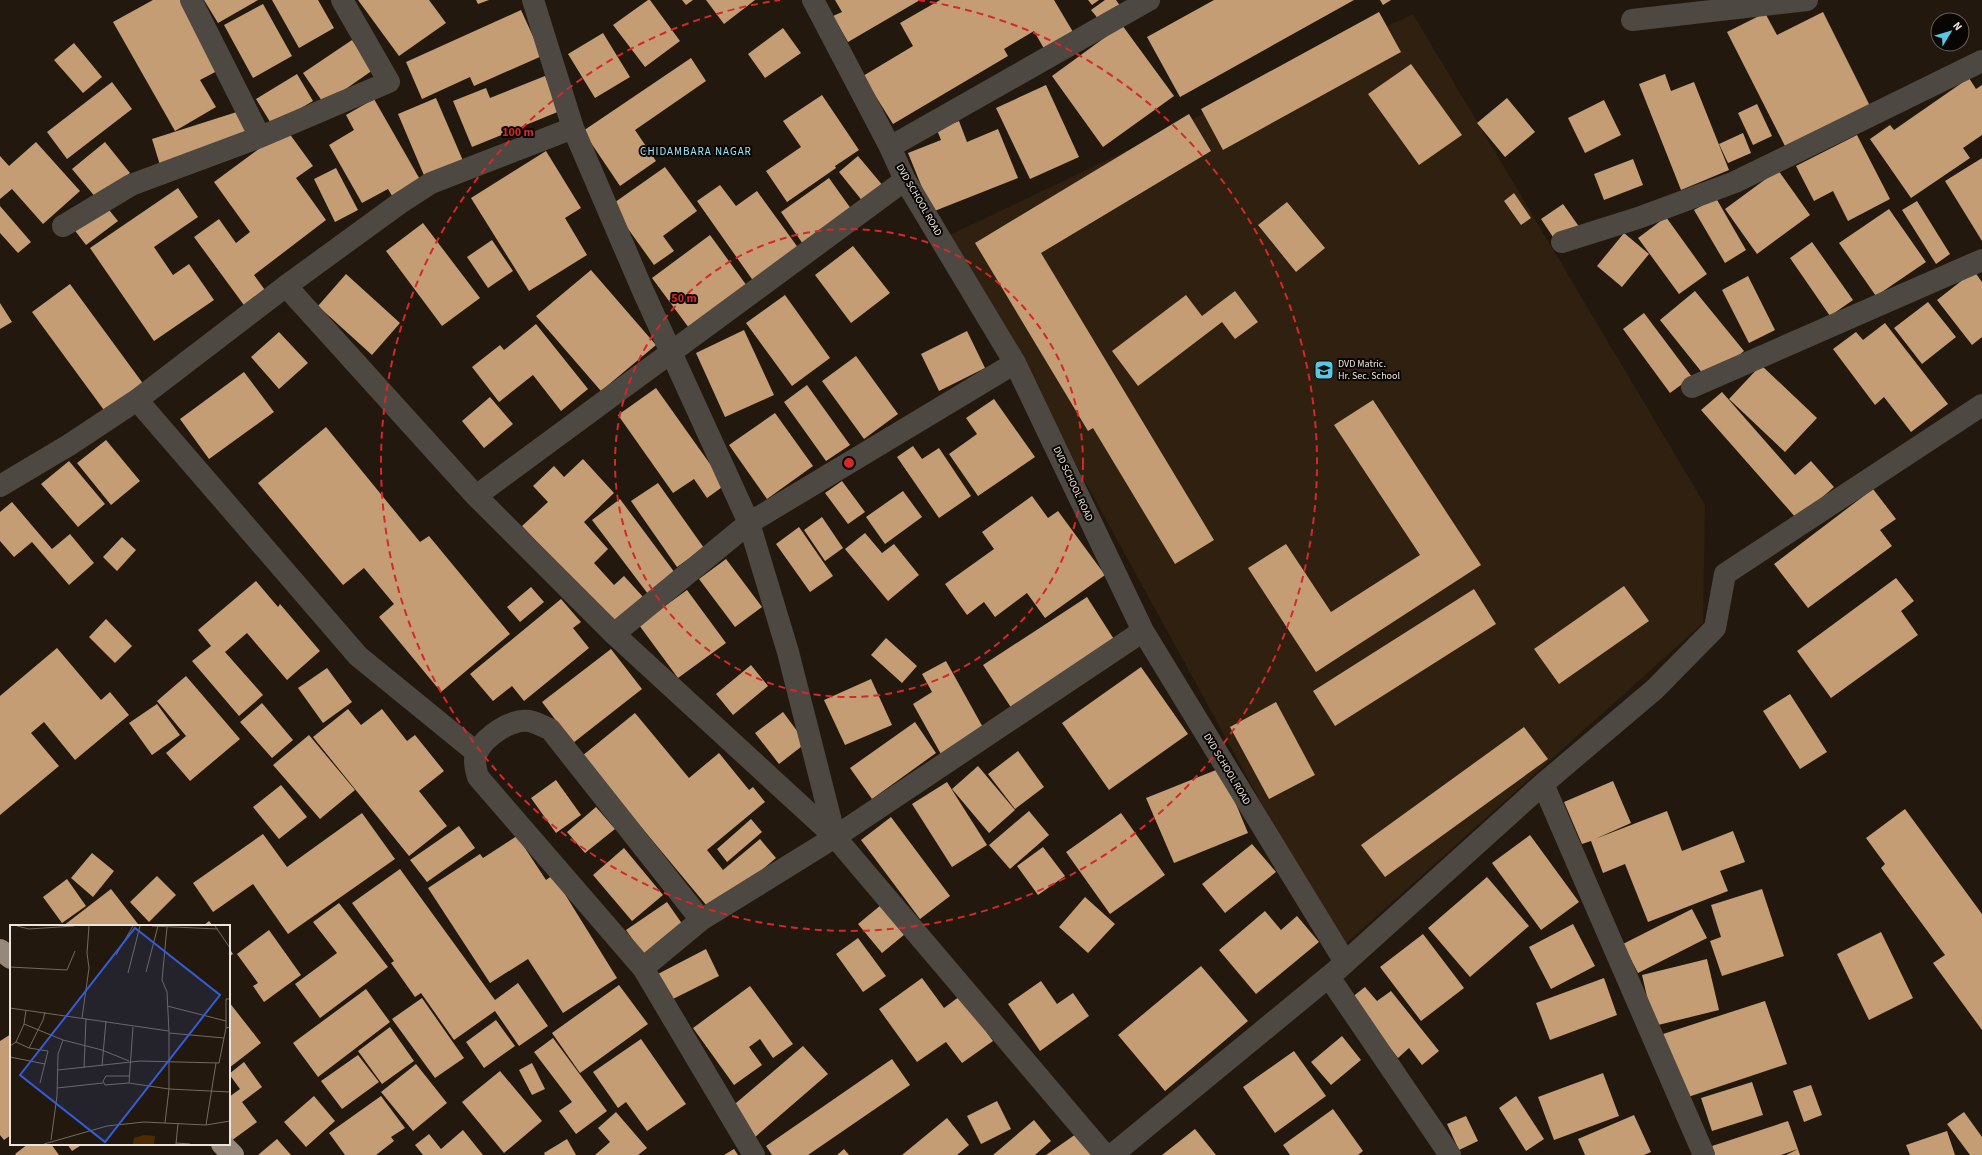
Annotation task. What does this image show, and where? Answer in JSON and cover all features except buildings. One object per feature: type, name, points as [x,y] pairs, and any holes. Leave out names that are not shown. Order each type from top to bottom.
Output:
[{"type":"highway","points":[[0,950],[10,957]]},
{"type":"highway","points":[[223,1145],[233,1155]]},
{"type":"street","points":[[191,0],[260,137]]},
{"type":"street","points":[[63,226],[131,185],[260,137],[389,82],[342,0]]},
{"type":"street","points":[[532,0],[573,128],[643,291],[749,523],[788,652],[834,837]]},
{"type":"street","name":"DVD SCHOOL ROAD","points":[[813,0],[890,147],[905,180],[1016,363],[1143,631],[1345,962]]},
{"type":"street","points":[[890,147],[1149,0]]},
{"type":"street","points":[[1632,20],[1807,0]]},
{"type":"street","points":[[1562,242],[1638,218],[1735,182],[1982,61]]},
{"type":"street","points":[[0,486],[69,445],[137,400],[286,286],[400,203],[431,183],[573,128]]},
{"type":"street","points":[[476,496],[905,180]]},
{"type":"street","points":[[1692,387],[1982,260]]},
{"type":"street","points":[[286,286],[476,496],[614,634],[834,837],[1105,1155]]},
{"type":"street","points":[[614,634],[749,523],[1016,363]]},
{"type":"street","points":[[137,400],[358,656],[477,753]]},
{"type":"street","points":[[1112,1155],[1329,977],[1543,784],[1655,689],[1715,628],[1725,574],[1982,405]]},
{"type":"street","points":[[643,968],[701,920],[834,837],[1143,631]]},
{"type":"street","points":[[701,920],[550,729],[529,721],[509,724],[496,731],[477,753],[476,766],[478,777],[643,968],[754,1155]]},
{"type":"street","points":[[1543,784],[1704,1155]]},
{"type":"street","points":[[1329,977],[1450,1155]]},
{"type":"shaded area","name":"DVD Matric. Hr. Sec. School","points":[[1413,14],[1705,505],[1703,623],[1341,948],[950,235]]},
{"type":"place","name":"DVD Matric. Hr. Sec. School","points":[[1324,370]]},
{"type":"district","name":"CHIDAMBARA NAGAR","points":[[696,151]]}]
